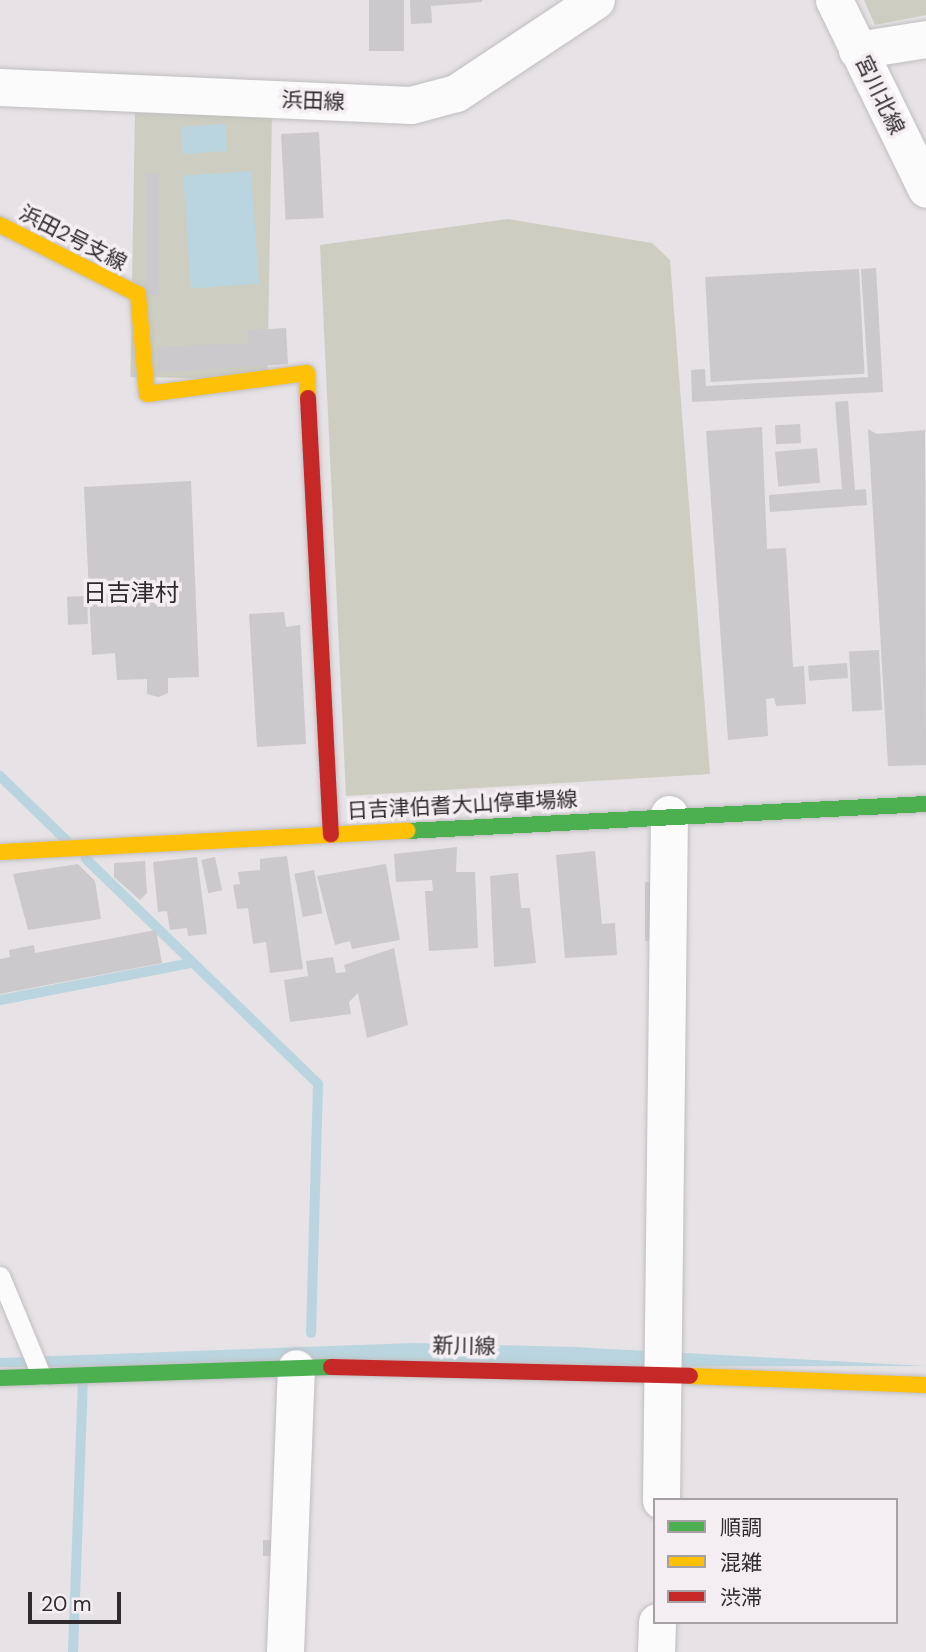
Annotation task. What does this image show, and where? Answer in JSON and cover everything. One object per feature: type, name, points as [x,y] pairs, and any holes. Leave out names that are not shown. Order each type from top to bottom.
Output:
[{"type":"street","name":"浜田線","points":[[0,88],[411,105],[456,93],[596,0]]},
{"type":"street","name":"宮川北線","points":[[834,0],[926,190]]},
{"type":"street","points":[[857,50],[926,39]]},
{"type":"street","name":"浜田2号支線","points":[[0,225],[138,294],[147,394],[244,379],[307,373],[331,834]]},
{"type":"street","name":"日吉津伯耆大山停車場線","points":[[0,852],[669,814],[926,804]]},
{"type":"street","points":[[661,1498],[669,814]]},
{"type":"street","points":[[285,1652],[296,1368]]},
{"type":"street","name":"新川線","points":[[0,1378],[296,1368],[664,1372],[926,1385]]},
{"type":"street","points":[[656,1652],[657,1624]]},
{"type":"lane","points":[[0,1276],[41,1375]]},
{"type":"shaded area","points":[[864,0],[926,0],[926,15],[875,25]]},
{"type":"shaded area","points":[[135,113],[272,115],[267,379],[130,377]]},
{"type":"shaded area","points":[[508,219],[652,243],[670,260],[710,774],[346,796],[320,245]]},
{"type":"water","points":[[225,124],[227,151],[183,154],[181,127]]},
{"type":"water","points":[[251,171],[259,284],[191,288],[183,176]]},
{"type":"water","points":[[414,1343],[573,1347],[926,1366],[0,1367],[0,1358]]},
{"type":"building","points":[[369,0],[404,0],[404,51],[369,51]]},
{"type":"building","points":[[410,0],[482,2],[431,6],[432,23],[411,24]]},
{"type":"building","points":[[319,132],[324,218],[286,220],[281,134]]},
{"type":"building","points":[[146,173],[159,173],[159,295],[146,295]]},
{"type":"building","points":[[876,268],[883,392],[692,402],[691,370],[705,369],[706,386],[868,377],[861,269]]},
{"type":"building","points":[[859,269],[864,374],[711,382],[705,277]]},
{"type":"building","points":[[286,328],[288,364],[158,373],[157,347],[249,343],[248,330]]},
{"type":"building","points":[[848,401],[855,490],[866,489],[867,505],[770,512],[769,495],[842,489],[835,402]]},
{"type":"building","points":[[800,424],[801,443],[776,444],[775,425]]},
{"type":"building","points":[[762,427],[767,549],[786,548],[793,667],[804,666],[806,704],[776,706],[774,698],[766,699],[768,736],[728,740],[706,431]]},
{"type":"building","points":[[868,429],[877,434],[925,430],[926,765],[888,766]]},
{"type":"building","points":[[817,448],[820,483],[778,487],[775,452]]},
{"type":"building","points":[[191,481],[199,677],[168,678],[168,693],[158,697],[147,694],[147,679],[117,680],[115,653],[92,655],[84,487]]},
{"type":"building","points":[[87,596],[88,624],[68,625],[67,597]]},
{"type":"building","points":[[284,612],[286,627],[300,625],[306,744],[257,747],[249,614]]},
{"type":"building","points":[[879,650],[882,710],[852,711],[849,652]]},
{"type":"building","points":[[847,663],[848,678],[809,681],[808,666]]},
{"type":"building","points":[[457,847],[456,872],[475,872],[478,948],[429,951],[425,891],[433,891],[432,880],[396,882],[394,854]]},
{"type":"building","points":[[595,851],[602,924],[615,923],[617,955],[565,958],[556,855]]},
{"type":"building","points":[[287,856],[303,969],[270,973],[266,942],[253,944],[248,908],[237,909],[233,885],[240,884],[238,872],[260,870],[260,859]]},
{"type":"building","points":[[197,857],[207,934],[188,936],[187,928],[170,930],[167,911],[158,912],[153,862]]},
{"type":"building","points":[[215,857],[222,890],[208,893],[201,860]]},
{"type":"building","points":[[145,861],[147,893],[140,900],[114,877],[114,863]]},
{"type":"building","points":[[78,864],[95,881],[101,919],[28,930],[13,874]]},
{"type":"building","points":[[386,864],[400,940],[352,949],[350,941],[335,945],[317,876]]},
{"type":"building","points":[[314,870],[322,913],[303,917],[294,874]]},
{"type":"building","points":[[518,873],[521,908],[530,908],[536,963],[494,967],[490,876]]},
{"type":"building","points":[[645,882],[655,882],[655,941],[645,941]]},
{"type":"building","points":[[156,930],[162,963],[0,994],[0,959],[10,957],[9,950],[34,945],[35,953]]},
{"type":"building","points":[[394,948],[408,1025],[367,1038],[358,993],[349,1002],[351,1014],[290,1022],[284,980],[308,976],[306,961],[333,957],[336,973],[346,972],[344,965]]},
{"type":"building","points":[[263,1540],[278,1540],[278,1556],[263,1556]]},
{"type":"waterway","points":[[0,776],[65,839]]},
{"type":"waterway","points":[[86,859],[318,1084],[311,1333]]},
{"type":"waterway","points":[[0,1000],[191,963]]},
{"type":"waterway","points":[[73,1652],[83,1385]]},
{"type":"traffic: fast","points":[[407,831],[926,804]]},
{"type":"traffic: fast","points":[[0,1378],[331,1367]]},
{"type":"traffic: slow","points":[[0,225],[138,294],[147,394],[307,373],[308,398]]},
{"type":"traffic: slow","points":[[0,852],[407,831]]},
{"type":"traffic: slow","points":[[690,1376],[926,1385]]},
{"type":"traffic: jam","points":[[308,398],[331,834]]},
{"type":"traffic: jam","points":[[331,1367],[690,1376]]},
{"type":"district","name":"日吉津村","points":[[131,593]]}]
